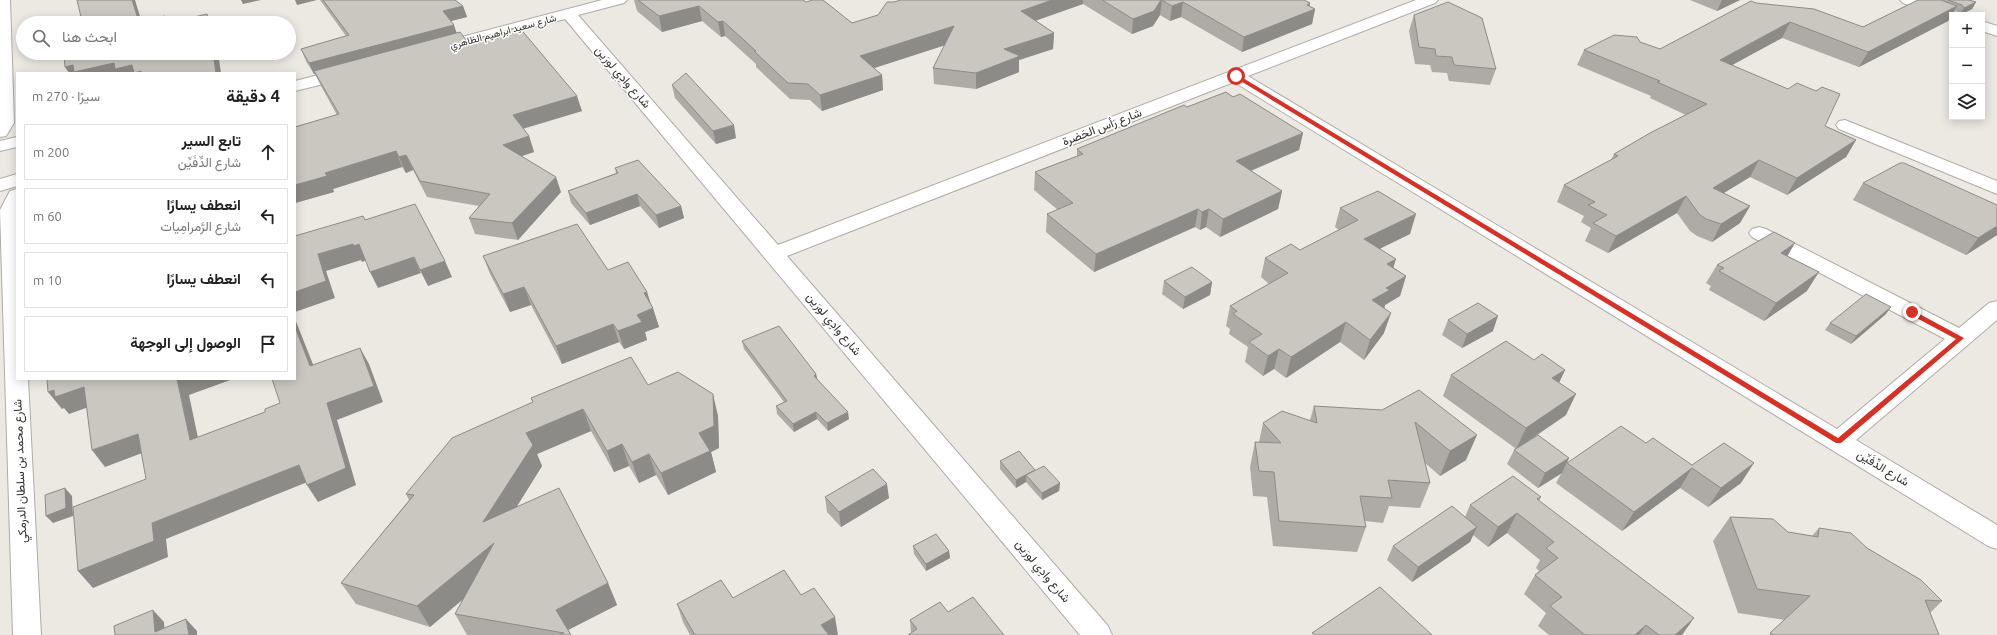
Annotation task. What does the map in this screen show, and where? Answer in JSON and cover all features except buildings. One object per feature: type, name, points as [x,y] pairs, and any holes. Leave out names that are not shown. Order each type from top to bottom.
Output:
[{"type":"street","points":[[2,0],[7,128]]},
{"type":"street","name":"شارع سعيد ابراهيم الظاهري","points":[[424,52],[619,0]]},
{"type":"street","points":[[1908,0],[1949,15]]},
{"type":"street","name":"شارع رَأس الحَضرة","points":[[774,254],[1236,76],[1420,1]]},
{"type":"street","name":"شارع وادِي لورَين","points":[[568,13],[1098,635]]},
{"type":"street","points":[[1985,27],[1997,32]]},
{"type":"street","points":[[296,86],[363,68]]},
{"type":"street","name":"شارع الدِّفَيِّن","points":[[1236,76],[1997,538]]},
{"type":"street","points":[[1845,125],[1997,188]]},
{"type":"street","points":[[0,146],[16,142]]},
{"type":"street","points":[[0,185],[16,180]]},
{"type":"street","name":"شارع محمد بن سلطان الدرمكي","points":[[9,202],[16,370]]},
{"type":"street","points":[[1759,233],[1961,338]]},
{"type":"street","points":[[1839,441],[1997,308]]},
{"type":"street","name":"شارع محمد بن سلطان الدرمكي","points":[[16,380],[27,635]]},
{"type":"route","points":[[1236,76],[1839,441],[1961,338],[1912,312]]}]
